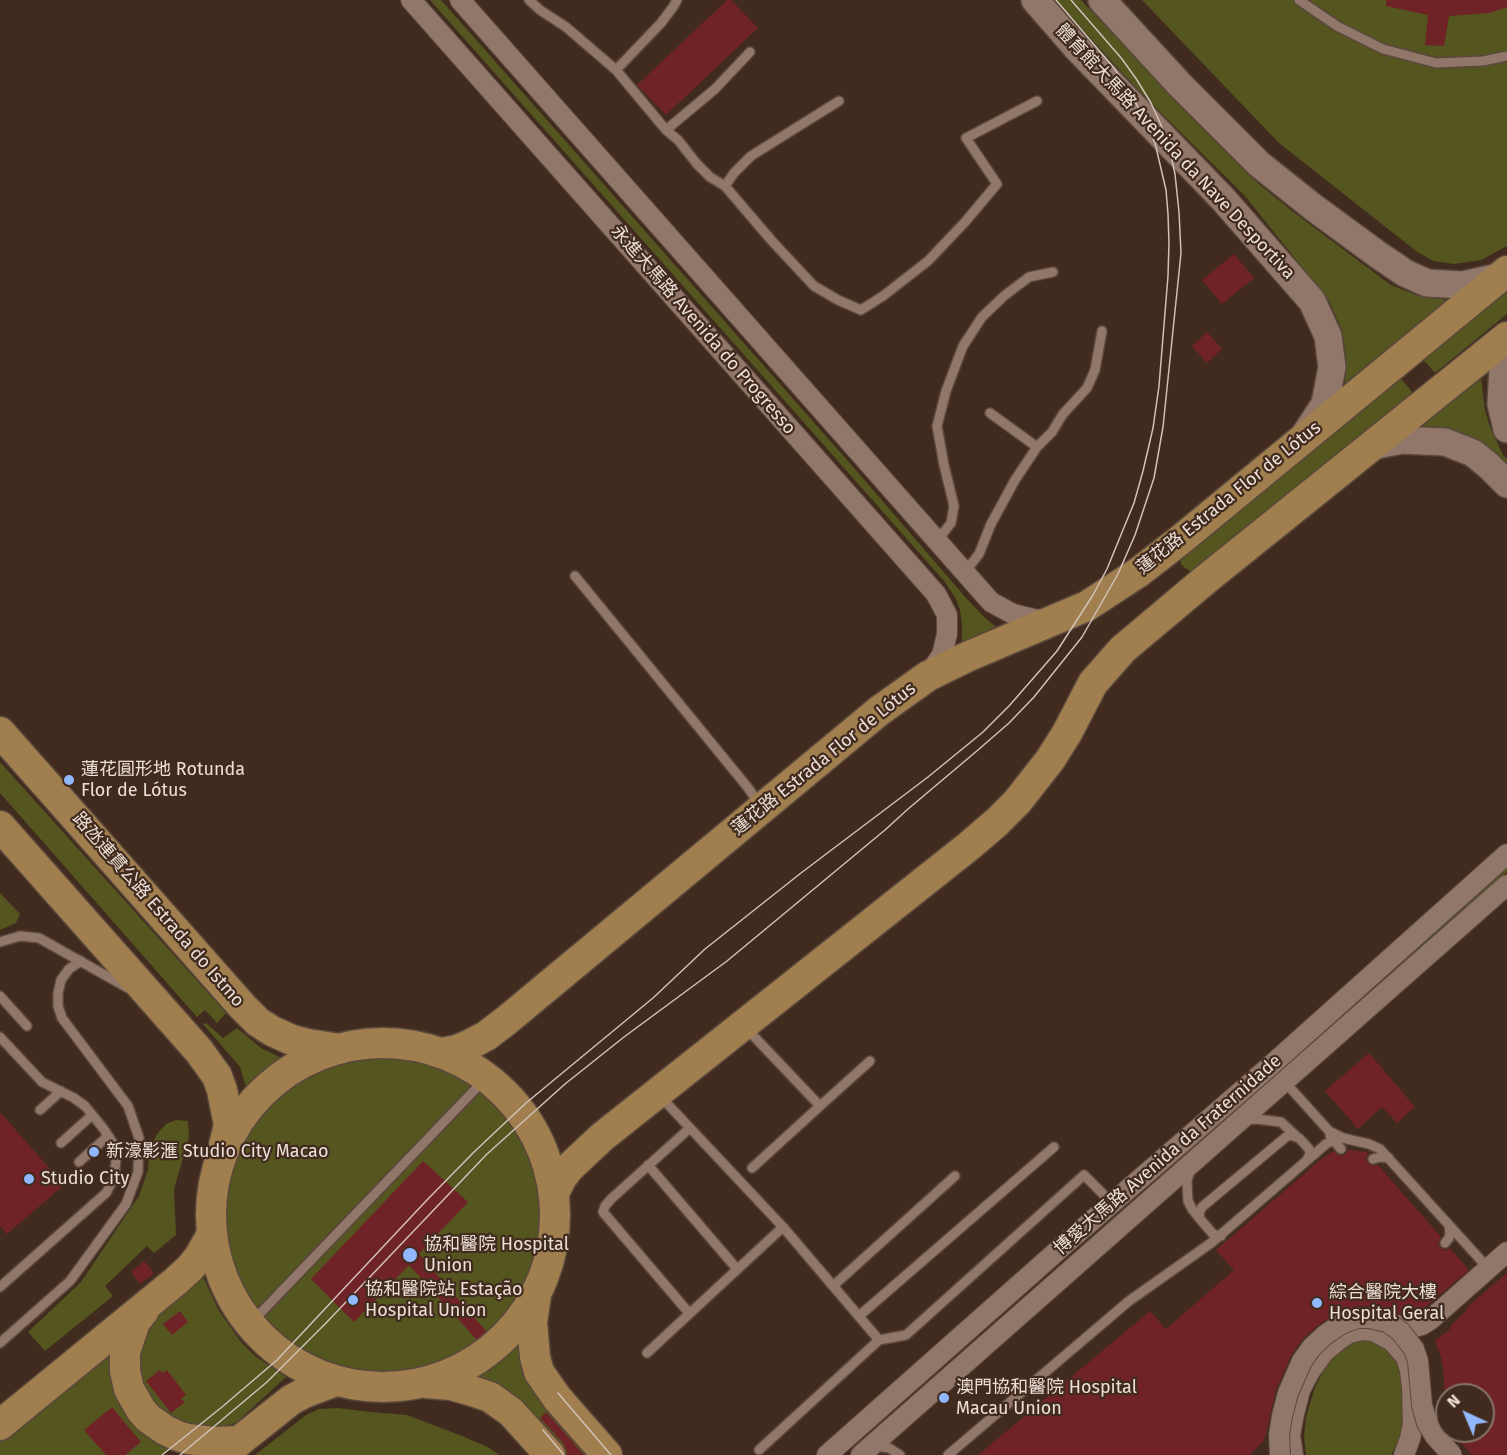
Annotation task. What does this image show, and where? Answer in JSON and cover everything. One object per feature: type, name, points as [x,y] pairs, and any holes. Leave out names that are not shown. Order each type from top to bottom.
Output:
[{"type":"main road","name":"體育館大馬路 Avenida da Nave Desportiva","points":[[1035,0],[1075,46],[1223,199],[1312,301],[1328,336],[1332,367],[1325,404],[1302,439]]},
{"type":"main road","points":[[1102,0],[1180,85],[1259,164],[1377,254],[1405,273],[1427,283],[1463,285],[1503,274]]},
{"type":"main road","name":"蓮花路 Estrada Flor de Lótus","points":[[442,1053],[471,1044],[507,1020],[879,711],[928,676],[1087,606],[1139,572],[1503,274]]},
{"type":"main road","points":[[554,1193],[569,1168],[584,1153],[997,822],[1031,785],[1055,754],[1093,683],[1123,649],[1205,580],[1507,337]]},
{"type":"main road","points":[[1507,350],[1503,367],[1501,404],[1507,429]]},
{"type":"main road","points":[[1372,446],[1402,440],[1445,442],[1473,453],[1490,466],[1507,484]]},
{"type":"main road","points":[[1179,541],[1174,561],[1181,576],[1189,580],[1205,580]]},
{"type":"main road","name":"路氹連貫公路 Estrada do Istmo","points":[[0,732],[258,1022],[292,1040],[340,1049]]},
{"type":"main road","points":[[0,826],[199,1051],[217,1076],[229,1125],[214,1181],[210,1208],[211,1236],[221,1275],[239,1311],[266,1342],[298,1366],[336,1381],[380,1388],[424,1382],[454,1371],[483,1355],[507,1333],[536,1295]]},
{"type":"main road","points":[[222,1154],[241,1118],[268,1087],[302,1064],[340,1049],[374,1044],[408,1045],[442,1053],[470,1067],[496,1085],[517,1108],[534,1134],[547,1163],[554,1193],[554,1222],[550,1254],[536,1295],[532,1322],[535,1357],[539,1372],[557,1398],[606,1455]]},
{"type":"main road","points":[[0,1425],[190,1268],[211,1236]]},
{"type":"main road","points":[[150,1303],[135,1322],[126,1352],[125,1371],[129,1389],[148,1418],[178,1436],[213,1442],[230,1448],[291,1400],[336,1381]]},
{"type":"main road","points":[[424,1382],[451,1385],[490,1397],[511,1412],[550,1455]]},
{"type":"street","name":"永進大馬路 Avenida do Progresso","points":[[411,0],[936,594],[947,615],[947,633],[942,655],[928,676]]},
{"type":"street","name":"永進大馬路 Avenida do Progresso","points":[[460,0],[992,602],[1013,614],[1038,620],[1063,617]]},
{"type":"street","name":"博愛大馬路 Avenida da Fraternidade","points":[[827,1455],[1269,1067],[1507,854]]},
{"type":"street","name":"博愛大馬路 Avenida da Fraternidade","points":[[867,1450],[1507,885]]},
{"type":"street","points":[[1177,1147],[1191,1164]]},
{"type":"street","points":[[1410,1370],[1415,1349],[1424,1337],[1496,1269],[1507,1252]]},
{"type":"street","points":[[1280,1455],[1279,1435],[1288,1393],[1302,1361],[1325,1335],[1341,1324],[1358,1318],[1369,1318],[1403,1326],[1422,1325],[1496,1269]]},
{"type":"street","points":[[1387,1322],[1400,1331],[1414,1349],[1418,1361],[1422,1405],[1427,1423],[1452,1455]]},
{"type":"street","points":[[1293,1455],[1290,1435],[1300,1390],[1310,1371],[1324,1352],[1337,1341],[1362,1330],[1373,1330],[1392,1341],[1406,1357],[1410,1370],[1413,1423],[1404,1455]]},
{"type":"street","points":[[1413,1405],[1422,1431],[1441,1455]]},
{"type":"lane","points":[[529,0],[566,27],[616,70],[697,164],[710,177],[725,186],[814,286],[861,310],[928,261],[997,184],[966,138],[1037,100]]},
{"type":"lane","points":[[616,70],[661,23],[677,0]]},
{"type":"lane","points":[[1299,0],[1337,26],[1383,49],[1436,63],[1483,61],[1507,56]]},
{"type":"lane","points":[[666,130],[715,89],[750,52]]},
{"type":"lane","points":[[725,186],[734,172],[751,156],[839,101]]},
{"type":"lane","points":[[937,541],[951,523],[954,506],[937,426],[946,391],[963,346],[982,317],[1004,296],[1029,277],[1053,272]]},
{"type":"lane","points":[[965,572],[979,554],[991,524],[1037,447],[1087,388],[1095,370],[1102,331]]},
{"type":"lane","points":[[990,413],[1037,447]]},
{"type":"lane","points":[[575,576],[749,789],[762,808]]},
{"type":"lane","points":[[0,942],[20,936],[39,938],[159,1006]]},
{"type":"lane","points":[[0,1343],[70,1281],[126,1204],[138,1172],[139,1138],[128,1106],[62,1018],[58,1006],[61,980],[69,969],[81,961]]},
{"type":"lane","points":[[0,996],[27,1026]]},
{"type":"lane","points":[[744,1025],[820,1106]]},
{"type":"lane","points":[[0,1037],[42,1082],[74,1098],[92,1114],[112,1143],[116,1160],[114,1178],[106,1193],[0,1287]]},
{"type":"lane","points":[[752,1168],[870,1061]]},
{"type":"lane","points":[[1269,1067],[1338,1139],[1374,1146],[1389,1158],[1463,1240],[1496,1269]]},
{"type":"lane","points":[[249,1325],[486,1078]]},
{"type":"lane","points":[[40,1110],[61,1091]]},
{"type":"lane","points":[[658,1094],[783,1227],[879,1340]]},
{"type":"lane","points":[[61,1143],[92,1114]]},
{"type":"lane","points":[[1239,1121],[1256,1119],[1281,1122],[1299,1138],[1310,1152],[1305,1162]]},
{"type":"lane","points":[[689,1313],[603,1212],[611,1199],[690,1128]]},
{"type":"lane","points":[[1200,1219],[1199,1214],[1202,1208],[1283,1139],[1290,1135],[1299,1138]]},
{"type":"lane","points":[[80,1162],[108,1136]]},
{"type":"lane","points":[[1338,1139],[1341,1149]]},
{"type":"lane","points":[[948,1455],[1129,1301],[1221,1236],[1326,1144],[1338,1139]]},
{"type":"lane","points":[[859,1316],[1054,1147]]},
{"type":"lane","points":[[1373,1159],[1389,1158]]},
{"type":"lane","points":[[1191,1164],[1187,1182],[1188,1201],[1213,1234],[1221,1236]]},
{"type":"lane","points":[[648,1166],[737,1269]]},
{"type":"lane","points":[[759,1450],[879,1340],[906,1335],[1084,1175],[1113,1204]]},
{"type":"lane","points":[[833,1286],[955,1176]]},
{"type":"lane","points":[[1449,1224],[1449,1238],[1445,1243],[1455,1239],[1463,1240]]},
{"type":"lane","points":[[647,1353],[783,1227]]},
{"type":"lane","points":[[867,1450],[889,1448],[900,1455]]},
{"type":"shaded area","points":[[430,0],[441,0],[966,598],[1002,632],[962,647],[960,610],[945,582]]},
{"type":"shaded area","points":[[1055,0],[1081,0],[1198,124],[1261,186],[1292,211],[1391,285],[1419,296],[1447,300],[1345,383],[1346,357],[1342,330],[1329,301],[1245,196],[1142,94]]},
{"type":"shaded area","points":[[1142,0],[1507,0],[1507,246],[1481,260],[1454,264],[1433,261],[1416,251],[1279,143]]},
{"type":"shaded area","points":[[1507,288],[1507,314],[1435,373],[1422,358]]},
{"type":"shaded area","points":[[1398,375],[1413,393],[1198,571],[1193,573],[1181,564],[1184,555]]},
{"type":"shaded area","points":[[1481,377],[1485,410],[1490,427],[1507,459],[1507,465],[1477,439],[1419,425]]},
{"type":"shaded area","points":[[0,762],[226,1013],[217,1023],[205,1010],[197,1017],[0,793]]},
{"type":"shaded area","points":[[1507,867],[1507,872],[1390,975],[1387,972]]},
{"type":"shaded area","points":[[0,893],[20,914],[16,923],[0,930]]},
{"type":"shaded area","points":[[206,1023],[223,1038],[237,1028],[261,1048],[286,1060],[267,1073],[248,1094],[240,1067],[203,1024]]},
{"type":"shaded area","points":[[383,1053],[430,1060],[459,1072],[497,1100],[525,1138],[537,1167],[544,1214],[537,1261],[525,1290],[497,1328],[459,1356],[430,1368],[383,1375],[336,1368],[307,1356],[269,1328],[241,1290],[229,1261],[222,1214],[229,1167],[241,1138],[269,1100],[307,1072],[336,1060]]},
{"type":"shaded area","points":[[176,1120],[188,1121],[189,1137],[174,1189],[176,1235],[154,1253],[147,1246],[105,1286],[113,1296],[45,1351],[28,1332],[81,1282],[139,1196],[148,1170],[149,1154],[157,1134],[166,1124]]},
{"type":"shaded area","points":[[203,1277],[219,1311],[241,1342],[255,1356],[286,1377],[237,1422],[216,1430],[171,1424],[141,1391],[137,1347],[146,1326]]},
{"type":"shaded area","points":[[526,1335],[600,1455],[560,1455],[472,1380],[503,1360]]},
{"type":"shaded area","points":[[1370,1339],[1384,1343],[1398,1357],[1404,1381],[1404,1424],[1391,1455],[1306,1455],[1304,1438],[1306,1417],[1315,1387],[1326,1366],[1341,1350],[1357,1340]]},
{"type":"shaded area","points":[[117,1347],[176,1443],[161,1455],[0,1455],[0,1442]]},
{"type":"shaded area","points":[[338,1408],[407,1415],[488,1447],[499,1455],[255,1455],[306,1415],[319,1409]]},
{"type":"building","points":[[727,0],[731,0],[758,28],[666,115],[637,85]]},
{"type":"building","points":[[1386,0],[1507,0],[1507,7],[1490,13],[1449,16],[1444,46],[1425,45],[1428,15],[1386,6]]},
{"type":"building","points":[[1234,254],[1254,278],[1222,304],[1202,280]]},
{"type":"building","points":[[1207,332],[1222,349],[1207,363],[1192,346]]},
{"type":"building","points":[[1369,1053],[1415,1107],[1397,1123],[1382,1107],[1358,1129],[1325,1091]]},
{"type":"building","name":"Studio City","points":[[0,1112],[64,1185],[7,1234],[0,1226]]},
{"type":"building","name":"綜合醫院大樓 Hospital Geral","points":[[1348,1150],[1367,1152],[1368,1163],[1372,1166],[1378,1165],[1441,1237],[1438,1243],[1440,1248],[1445,1250],[1450,1248],[1468,1271],[1417,1314],[1405,1315],[1372,1306],[1358,1306],[1337,1313],[1317,1326],[1302,1340],[1291,1356],[1276,1390],[1263,1442],[1250,1455],[978,1455],[1150,1311],[1166,1329],[1234,1270],[1216,1250],[1320,1160],[1334,1151],[1342,1156]]},
{"type":"building","name":"協和醫院站 Estação Hospital Union","points":[[423,1161],[468,1202],[419,1254],[506,1354],[497,1362],[409,1265],[354,1322],[311,1279]]},
{"type":"building","points":[[144,1261],[154,1273],[140,1284],[131,1272]]},
{"type":"building","points":[[1507,1273],[1507,1455],[1472,1455],[1462,1443],[1495,1443],[1495,1383],[1444,1383],[1443,1367],[1435,1341],[1450,1329],[1467,1307]]},
{"type":"building","points":[[180,1311],[188,1322],[172,1335],[163,1324]]},
{"type":"building","points":[[160,1370],[163,1373],[167,1370],[186,1395],[181,1399],[185,1402],[171,1413],[146,1381]]},
{"type":"building","points":[[112,1407],[141,1442],[125,1455],[106,1455],[84,1430]]},
{"type":"building","points":[[546,1412],[584,1455],[567,1455],[563,1443],[540,1418]]},
{"type":"tram line","points":[[162,1455],[277,1360],[426,1201],[526,1103],[653,998],[705,949],[983,732],[1057,651],[1093,595],[1107,569],[1134,503],[1153,428],[1159,386],[1168,276],[1168,214],[1166,190],[1155,143],[1133,97],[1114,68],[1056,0]]},
{"type":"tram line","points":[[180,1455],[267,1382],[487,1154],[565,1084],[727,961],[978,750],[1034,697],[1082,637],[1118,574],[1135,535],[1154,478],[1163,427],[1181,253],[1175,174],[1161,125],[1151,103],[1122,59],[1071,0]]},
{"type":"tram line","points":[[558,1393],[611,1455]]},
{"type":"tram line","points":[[543,1430],[564,1455]]},
{"type":"place","name":"蓮花圓形地 Rotunda Flor de Lótus","points":[[69,780]]},
{"type":"place","name":"新濠影滙 Studio City Macao","points":[[94,1152]]},
{"type":"place","name":"Studio City","points":[[29,1179]]},
{"type":"place","name":"協和醫院 Hospital Union","points":[[410,1255]]},
{"type":"place","name":"協和醫院站 Estação Hospital Union","points":[[353,1300]]},
{"type":"place","name":"綜合醫院大樓 Hospital Geral","points":[[1317,1303]]},
{"type":"place","name":"澳門協和醫院 Hospital Macau Union","points":[[944,1398]]}]
